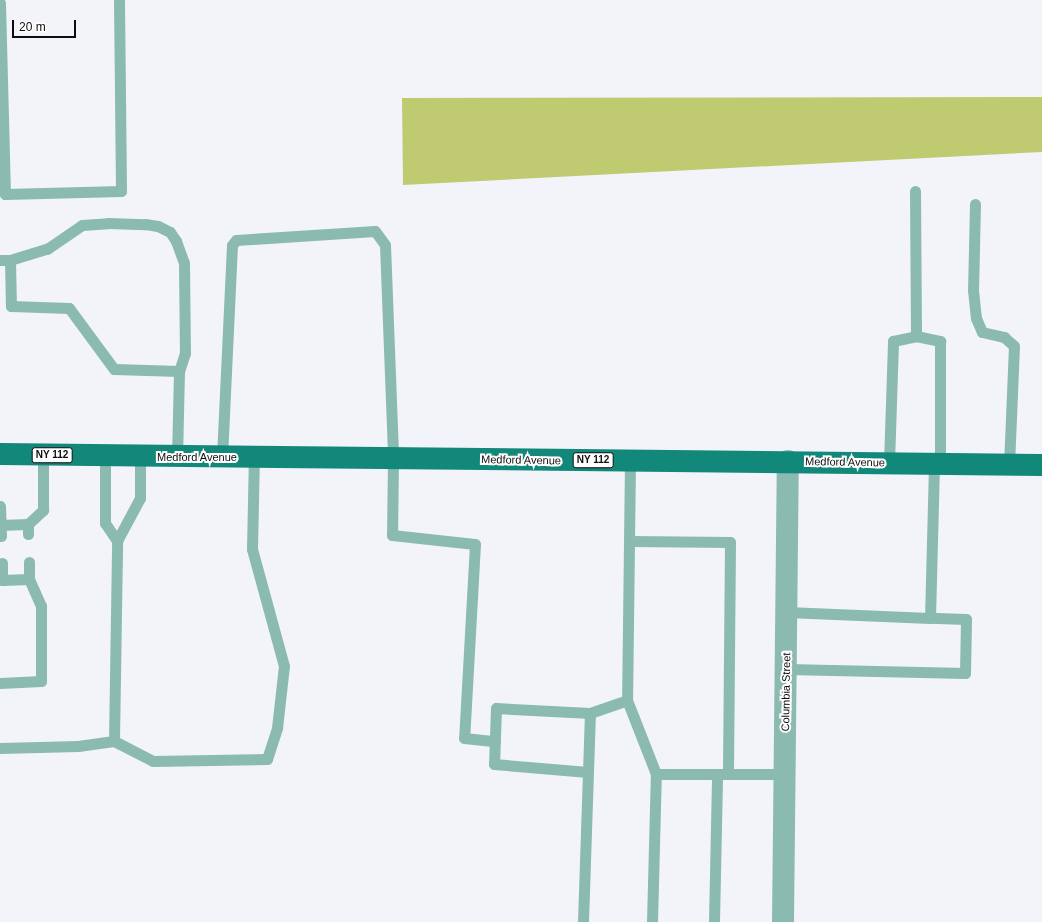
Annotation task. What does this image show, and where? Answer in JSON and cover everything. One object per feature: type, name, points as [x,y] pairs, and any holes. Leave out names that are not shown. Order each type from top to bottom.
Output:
[{"type":"main road","name":"Medford Avenue","points":[[0,454],[177,457],[788,461],[1042,465]]},
{"type":"street","name":"Columbia Street","points":[[783,922],[787,669],[788,461]]},
{"type":"lane","points":[[0,5],[2,194],[121,191],[119,0]]},
{"type":"lane","points":[[915,191],[916,336]]},
{"type":"lane","points":[[975,204],[973,290],[976,318],[982,332],[1004,337],[1014,346],[1009,464]]},
{"type":"lane","points":[[177,457],[179,371],[186,353],[184,263],[176,241],[170,232],[158,226],[145,224],[108,223],[82,225],[47,249],[5,260],[11,306],[69,308],[114,369],[179,371]]},
{"type":"lane","points":[[222,457],[232,245],[236,240],[375,231],[385,244],[393,458],[392,535],[475,544],[464,738],[495,740]]},
{"type":"lane","points":[[889,463],[892,341],[916,336],[940,341],[937,463],[930,618]]},
{"type":"lane","points":[[0,506],[0,528],[28,529],[43,510],[43,455]]},
{"type":"lane","points":[[105,456],[105,523],[117,541]]},
{"type":"lane","points":[[114,741],[117,541],[140,498],[140,456]]},
{"type":"lane","points":[[0,748],[78,746],[114,741],[153,761],[267,759],[277,728],[284,666],[252,549],[254,457]]},
{"type":"lane","points":[[630,461],[627,700],[656,774],[652,922]]},
{"type":"lane","points":[[630,541],[730,542],[728,774]]},
{"type":"lane","points":[[0,682],[41,681],[41,606],[29,579],[29,562]]},
{"type":"lane","points":[[2,564],[1,580],[29,579]]},
{"type":"lane","points":[[787,612],[966,619],[965,673],[787,669]]},
{"type":"lane","points":[[588,772],[494,764],[496,708],[590,712],[627,700]]},
{"type":"lane","points":[[583,922],[590,712]]},
{"type":"lane","points":[[656,774],[785,774]]},
{"type":"lane","points":[[714,922],[717,774]]},
{"type":"green space","points":[[1042,97],[1042,152],[403,185],[402,98]]}]
